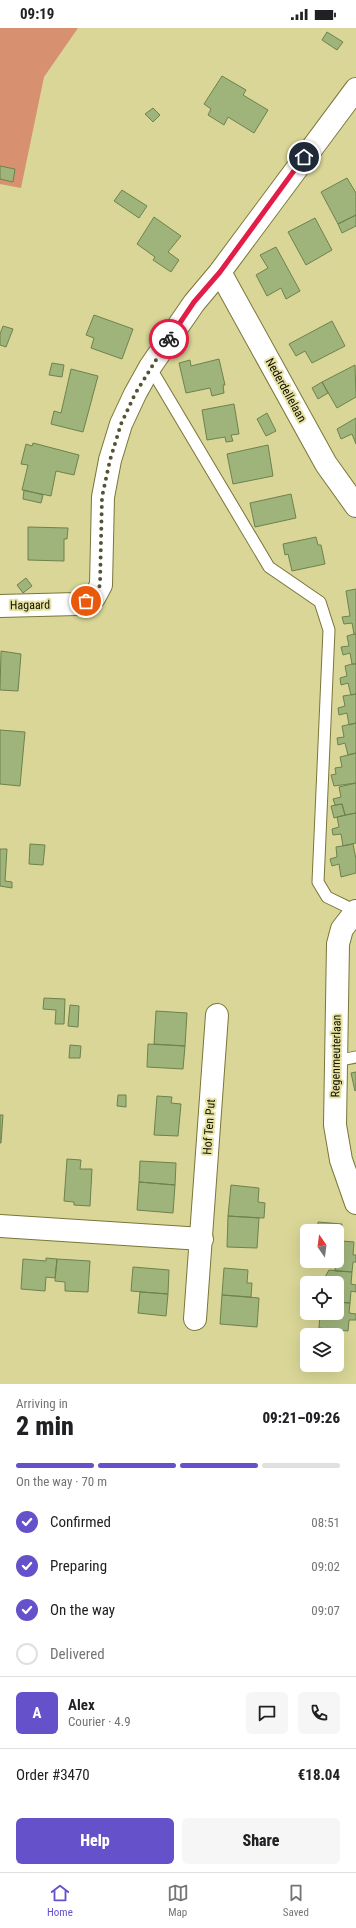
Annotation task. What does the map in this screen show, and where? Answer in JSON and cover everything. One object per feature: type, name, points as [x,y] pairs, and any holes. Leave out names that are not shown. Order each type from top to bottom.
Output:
[{"type":"street","name":"Hagaard","points":[[0,606],[77,604],[94,598],[100,585],[102,497],[110,460],[121,424],[135,394],[150,367],[194,302],[220,272],[356,89]]},
{"type":"street","name":"Nederdellelaan","points":[[220,272],[326,464],[356,506]]},
{"type":"street","name":"Regenmeuterlaan","points":[[356,911],[342,929],[338,944],[346,1059],[335,1125],[341,1160],[356,1202]]},
{"type":"street","name":"Hof Ten Put","points":[[195,1319],[202,1239],[217,1015]]},
{"type":"street","points":[[0,1226],[202,1239]]},
{"type":"lane","points":[[150,367],[269,567],[320,602],[328,630],[318,882],[327,897],[356,911]]},
{"type":"shaded area","points":[[0,28],[78,28],[44,77],[21,188],[0,184]]},
{"type":"building","points":[[327,32],[343,42],[337,50],[322,40]]},
{"type":"building","points":[[222,76],[246,90],[243,95],[268,110],[254,133],[228,117],[224,125],[208,115],[211,109],[204,104]]},
{"type":"building","points":[[153,108],[160,115],[153,122],[145,114]]},
{"type":"building","points":[[0,166],[15,169],[13,182],[0,179]]},
{"type":"building","points":[[347,178],[356,193],[356,215],[338,224],[321,192]]},
{"type":"building","points":[[122,190],[147,206],[139,218],[114,201]]},
{"type":"building","points":[[356,215],[356,226],[342,233],[338,224]]},
{"type":"building","points":[[154,217],[181,236],[168,252],[179,260],[171,272],[153,260],[155,257],[137,244]]},
{"type":"building","points":[[315,218],[332,250],[306,265],[288,232]]},
{"type":"building","points":[[276,247],[300,291],[286,299],[281,288],[267,296],[256,275],[268,268],[260,255]]},
{"type":"building","points":[[94,315],[133,329],[122,359],[91,348],[94,338],[86,335]]},
{"type":"building","points":[[332,321],[345,346],[312,363],[305,351],[296,356],[289,344]]},
{"type":"building","points":[[3,326],[13,329],[6,347],[0,345],[0,334]]},
{"type":"building","points":[[219,359],[225,385],[223,385],[224,393],[212,396],[210,388],[186,393],[179,363],[190,360],[191,366]]},
{"type":"building","points":[[52,363],[64,365],[62,377],[49,375]]},
{"type":"building","points":[[355,365],[356,397],[337,408],[322,382]]},
{"type":"building","points":[[71,369],[98,376],[83,432],[51,424],[54,411],[61,413]]},
{"type":"building","points":[[322,382],[328,393],[318,399],[312,388]]},
{"type":"building","points":[[234,404],[239,434],[231,435],[233,441],[226,442],[225,437],[207,440],[202,410]]},
{"type":"building","points":[[267,413],[276,431],[266,436],[257,419]]},
{"type":"building","points":[[356,418],[356,444],[352,434],[341,439],[337,429]]},
{"type":"building","points":[[33,443],[79,455],[74,475],[56,471],[51,496],[22,490],[28,465],[21,464],[26,444],[32,446]]},
{"type":"building","points":[[268,445],[273,476],[233,484],[227,454]]},
{"type":"building","points":[[24,490],[43,495],[41,503],[23,499]]},
{"type":"building","points":[[291,494],[296,518],[255,527],[250,503]]},
{"type":"building","points":[[28,527],[68,528],[67,539],[64,539],[64,561],[28,560]]},
{"type":"building","points":[[316,537],[318,545],[321,545],[325,564],[292,571],[288,554],[285,555],[283,544]]},
{"type":"building","points":[[26,578],[32,586],[23,593],[17,585]]},
{"type":"building","points":[[356,589],[356,634],[354,634],[352,623],[344,624],[342,617],[350,616],[346,591]]},
{"type":"building","points":[[356,634],[356,664],[352,664],[350,653],[343,655],[341,647],[349,646],[347,636]]},
{"type":"building","points":[[1,651],[21,654],[18,691],[0,690]]},
{"type":"building","points":[[356,664],[356,694],[351,695],[348,683],[341,685],[340,678],[347,676],[345,666]]},
{"type":"building","points":[[356,694],[356,723],[349,725],[347,713],[339,715],[338,708],[345,706],[343,696]]},
{"type":"building","points":[[356,723],[356,753],[348,755],[345,743],[338,745],[337,738],[344,737],[342,726]]},
{"type":"building","points":[[0,730],[25,732],[20,786],[0,784]]},
{"type":"building","points":[[356,753],[356,783],[334,786],[331,775],[336,774],[335,768],[342,767],[340,757]]},
{"type":"building","points":[[356,783],[356,813],[345,815],[342,804],[335,805],[333,799],[341,797],[339,787]]},
{"type":"building","points":[[342,804],[345,815],[334,818],[331,806]]},
{"type":"building","points":[[356,813],[356,843],[343,846],[341,834],[333,835],[332,829],[339,827],[337,817]]},
{"type":"building","points":[[30,844],[45,845],[43,865],[29,864]]},
{"type":"building","points":[[353,844],[356,859],[356,873],[341,877],[339,864],[332,866],[330,859],[337,857],[336,847]]},
{"type":"building","points":[[0,849],[7,849],[5,881],[12,882],[12,888],[0,886]]},
{"type":"building","points":[[44,998],[65,999],[64,1024],[55,1024],[56,1010],[43,1009]]},
{"type":"building","points":[[70,1005],[79,1006],[78,1027],[68,1026]]},
{"type":"building","points":[[156,1011],[187,1013],[185,1046],[154,1044]]},
{"type":"building","points":[[148,1044],[185,1046],[183,1069],[147,1067]]},
{"type":"building","points":[[70,1045],[81,1046],[80,1058],[69,1058]]},
{"type":"building","points":[[356,1072],[356,1090],[355,1091],[351,1073]]},
{"type":"building","points":[[118,1095],[126,1095],[126,1107],[117,1106]]},
{"type":"building","points":[[157,1096],[172,1097],[171,1103],[181,1104],[178,1136],[154,1135]]},
{"type":"building","points":[[0,1115],[3,1115],[1,1143],[0,1143]]},
{"type":"building","points":[[67,1159],[81,1160],[80,1169],[92,1169],[90,1206],[74,1205],[74,1202],[64,1201]]},
{"type":"building","points":[[140,1161],[176,1163],[175,1185],[139,1182]]},
{"type":"building","points":[[139,1182],[175,1185],[173,1213],[137,1210]]},
{"type":"building","points":[[231,1185],[259,1188],[258,1202],[265,1203],[264,1218],[228,1216]]},
{"type":"building","points":[[228,1216],[259,1218],[257,1248],[227,1247]]},
{"type":"building","points":[[318,1222],[342,1224],[318,1224]]},
{"type":"building","points":[[344,1241],[354,1242],[353,1255],[356,1255],[356,1262],[353,1262],[352,1272],[335,1271],[335,1268],[344,1268]]},
{"type":"building","points":[[46,1258],[57,1259],[55,1278],[46,1277],[45,1291],[21,1289],[23,1259],[46,1261]]},
{"type":"building","points":[[57,1259],[90,1261],[88,1292],[65,1291],[65,1282],[55,1281]]},
{"type":"building","points":[[133,1267],[169,1270],[168,1294],[131,1291]]},
{"type":"building","points":[[224,1268],[248,1270],[247,1283],[252,1283],[251,1297],[222,1295]]},
{"type":"building","points":[[329,1270],[352,1272],[351,1284],[356,1285],[356,1292],[351,1291],[350,1303],[344,1303],[344,1276],[326,1275]]},
{"type":"building","points":[[140,1292],[168,1294],[166,1316],[138,1313]]},
{"type":"building","points":[[222,1295],[259,1298],[257,1327],[220,1324]]},
{"type":"building","points":[[344,1303],[350,1303],[349,1313],[356,1314],[356,1320],[349,1320],[348,1331],[344,1331],[344,1328],[319,1328],[320,1320],[344,1320]]},
{"type":"way so far","points":[[86,601],[94,598],[100,585],[102,497],[110,460],[121,424],[150,367],[169,339]]},
{"type":"route","points":[[169,339],[194,302],[220,272],[304,157]]}]
